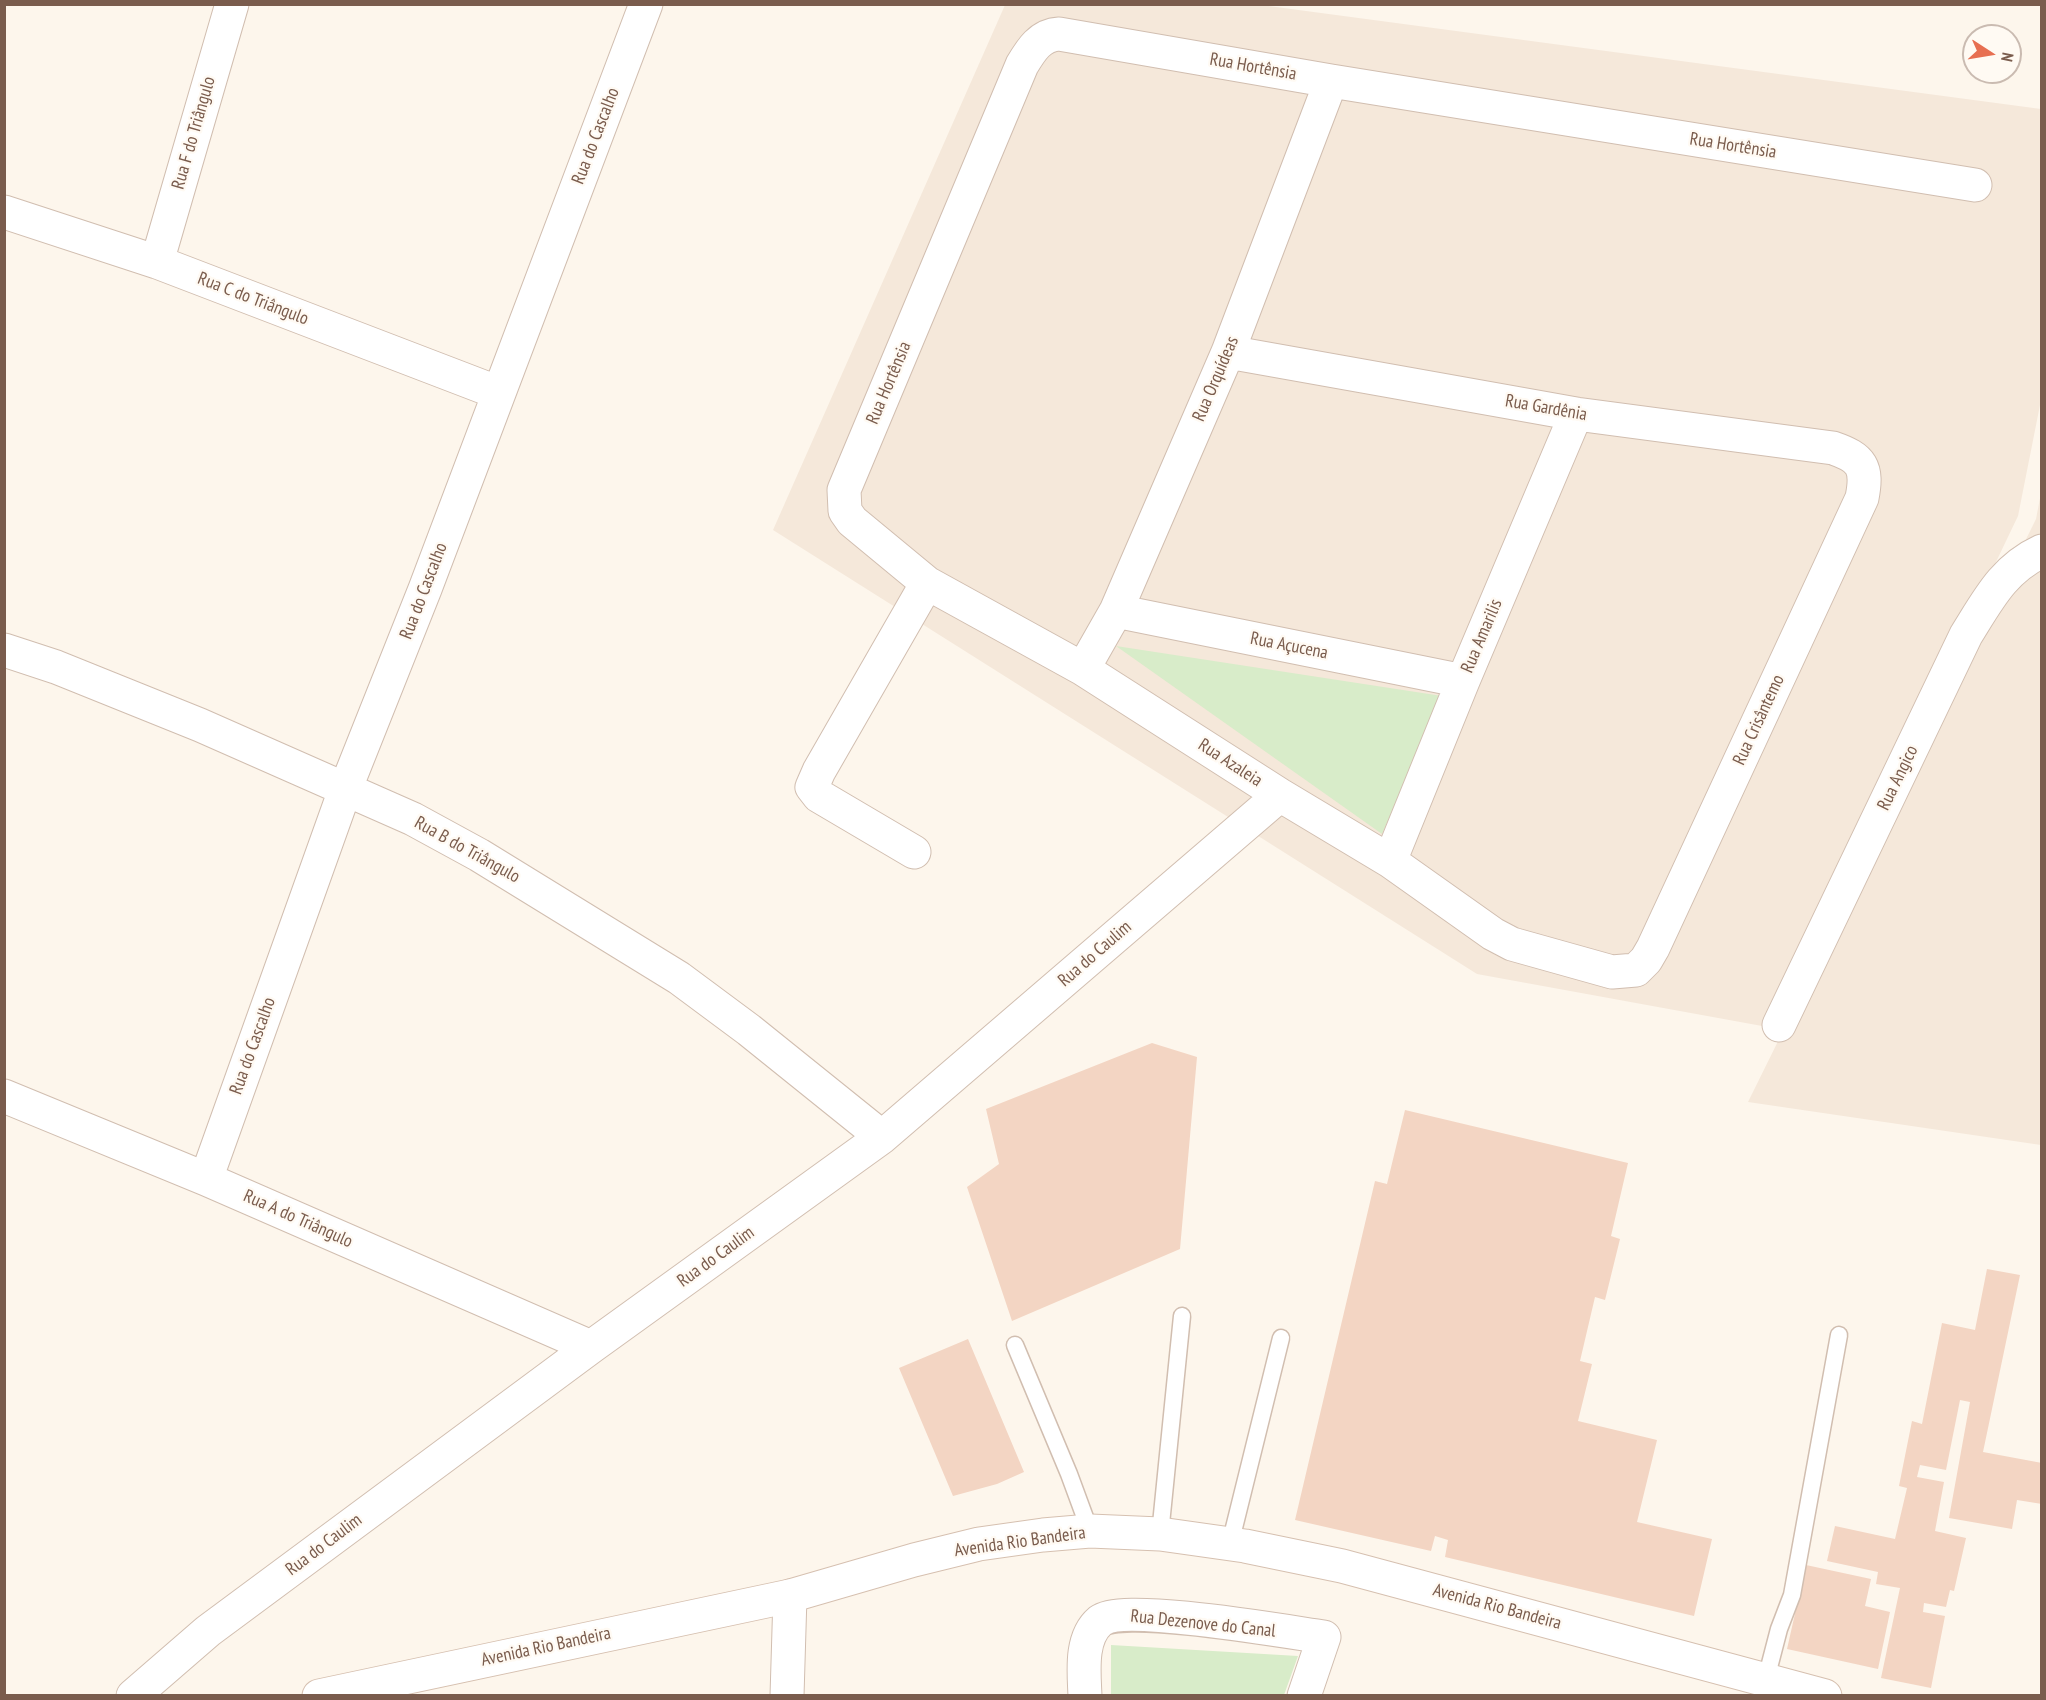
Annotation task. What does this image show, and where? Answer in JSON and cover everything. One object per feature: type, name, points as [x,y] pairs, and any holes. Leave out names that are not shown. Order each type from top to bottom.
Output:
[{"type":"street","name":"Rua F do Triângulo","points":[[157,262],[232,4]]},
{"type":"street","name":"Rua do Cascalho","points":[[206,1179],[345,790],[425,589],[646,4]]},
{"type":"street","name":"Rua Hortênsia","points":[[845,511],[844,490],[1022,65],[1030,50],[1043,38],[1052,34],[1076,36],[1331,81],[1975,185]]},
{"type":"street","name":"Rua Orquídeas","points":[[1083,669],[1116,611],[1228,352],[1331,81]]},
{"type":"street","name":"Rua C do Triângulo","points":[[4,212],[157,262],[499,393]]},
{"type":"street","name":"Rua Gardênia","points":[[1228,352],[1576,414],[1833,448],[1851,454],[1861,464]]},
{"type":"street","name":"Rua Amarilis","points":[[1390,861],[1462,681],[1576,414]]},
{"type":"street","name":"Rua Crisântemo","points":[[1636,970],[1653,948],[1862,498],[1865,483],[1861,464]]},
{"type":"street","name":"Rua Azaleia","points":[[845,511],[861,530],[927,583],[1083,669],[1280,795],[1390,861],[1493,934],[1512,944],[1612,972],[1636,970]]},
{"type":"street","name":"Rua Angico","points":[[1779,1024],[1966,635],[1997,585],[2019,563],[2042,551]]},
{"type":"street","points":[[914,852],[819,796],[812,787],[927,583]]},
{"type":"street","name":"Rua Açucena","points":[[1116,611],[1462,681]]},
{"type":"street","name":"Rua B do Triângulo","points":[[4,650],[56,667],[189,721],[413,819],[479,855],[679,978],[749,1030],[882,1137]]},
{"type":"street","name":"Rua do Caulim","points":[[133,1695],[208,1631],[591,1347],[882,1137],[1280,795]]},
{"type":"street","name":"Rua A do Triângulo","points":[[4,1096],[206,1179],[591,1347]]},
{"type":"street","name":"Avenida Rio Bandeira","points":[[319,1695],[790,1596],[914,1560],[979,1544],[1043,1535],[1090,1532],[1160,1534],[1230,1544],[1342,1566],[1774,1686],[1825,1695]]},
{"type":"street","points":[[787,1695],[790,1596]]},
{"type":"street","name":"Rua Dezenove do Canal","points":[[1086,1695],[1085,1660],[1088,1644],[1092,1631],[1101,1620],[1113,1616],[1163,1616],[1323,1636],[1304,1695]]},
{"type":"lane","points":[[1160,1534],[1182,1316]]},
{"type":"lane","points":[[1774,1686],[1779,1629],[1792,1594],[1839,1335]]},
{"type":"lane","points":[[1230,1544],[1281,1338]]},
{"type":"lane","points":[[1015,1345],[1090,1532]]},
{"type":"shaded area","points":[[1005,5],[1261,5],[2041,109],[2041,400],[2018,516],[1773,1028],[1477,974],[773,530]]},
{"type":"shaded area","points":[[2041,493],[2041,1145],[1748,1102],[2036,519]]},
{"type":"green space","points":[[1116,646],[1442,696],[1382,834]]},
{"type":"green space","points":[[1111,1645],[1298,1656],[1284,1695],[1111,1695]]},
{"type":"building","points":[[1152,1043],[1197,1057],[1180,1249],[1012,1321],[967,1187],[999,1164],[986,1109]]},
{"type":"building","points":[[1405,1110],[1628,1163],[1611,1236],[1620,1239],[1605,1300],[1595,1297],[1580,1361],[1592,1364],[1578,1421],[1657,1440],[1637,1522],[1712,1539],[1694,1616],[1445,1557],[1448,1540],[1435,1536],[1431,1551],[1295,1520],[1375,1181],[1387,1184]]},
{"type":"building","points":[[1987,1269],[2020,1275],[1983,1452],[2042,1463],[2042,1504],[2017,1500],[2012,1529],[1949,1518],[1970,1402],[1960,1400],[1946,1470],[1920,1465],[1917,1477],[1944,1482],[1935,1531],[1966,1538],[1954,1591],[1950,1590],[1946,1607],[1924,1603],[1923,1612],[1945,1616],[1931,1688],[1881,1678],[1900,1588],[1876,1584],[1878,1572],[1827,1561],[1835,1526],[1895,1539],[1907,1488],[1899,1486],[1912,1421],[1922,1424],[1942,1323],[1975,1330]]},
{"type":"building","points":[[968,1339],[1024,1472],[997,1484],[953,1496],[899,1368]]},
{"type":"building","points":[[1806,1565],[1871,1579],[1865,1606],[1890,1612],[1878,1669],[1787,1649]]}]
